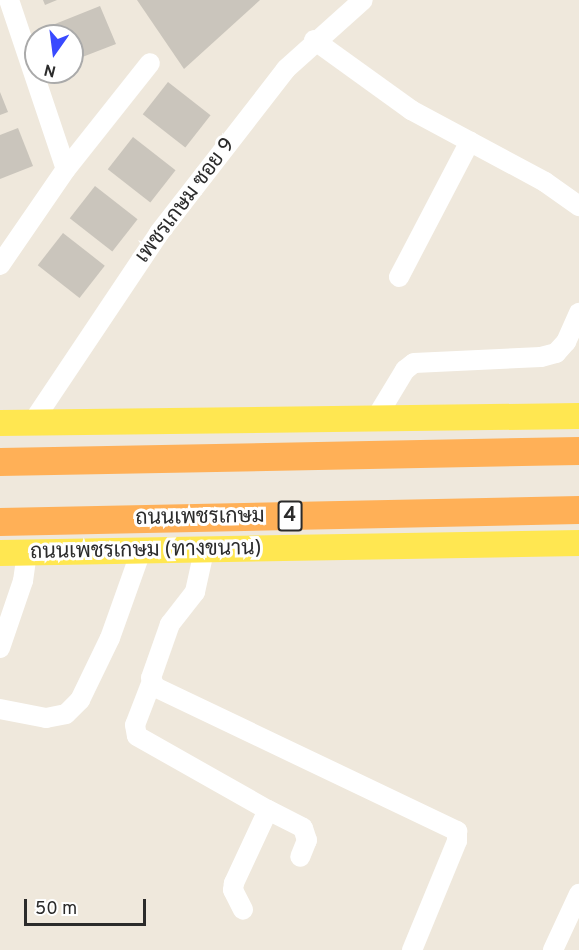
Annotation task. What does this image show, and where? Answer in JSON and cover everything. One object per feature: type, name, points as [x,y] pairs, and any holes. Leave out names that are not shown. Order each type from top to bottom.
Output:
[{"type":"highway","points":[[0,462],[579,451]]},
{"type":"highway","name":"ถนนเพชรเกษม","points":[[0,522],[579,510]]},
{"type":"main road","points":[[0,423],[579,416]]},
{"type":"main road","name":"ถนนเพชรเกษม (ทางขนาน)","points":[[0,553],[579,543]]},
{"type":"street","points":[[9,0],[66,169]]},
{"type":"street","name":"เพชรเกษม ซอย 9","points":[[32,423],[159,233],[286,69],[314,40],[363,0]]},
{"type":"street","points":[[314,40],[411,110],[545,182],[579,206]]},
{"type":"street","points":[[0,265],[66,169],[150,63]]},
{"type":"street","points":[[399,277],[471,141]]},
{"type":"street","points":[[376,418],[405,370],[414,363],[556,353],[566,342],[579,313]]},
{"type":"street","points":[[0,709],[46,718],[66,714],[80,700],[110,638],[141,551]]},
{"type":"street","points":[[204,551],[195,592],[170,624],[135,725],[137,736],[303,828],[307,840],[300,858]]},
{"type":"street","points":[[0,648],[23,581],[27,552]]},
{"type":"street","points":[[152,681],[154,687],[457,831],[458,841],[412,950]]},
{"type":"street","points":[[243,910],[236,900],[234,882],[268,810]]},
{"type":"street","points":[[553,950],[579,894]]},
{"type":"building","points":[[43,0],[57,0],[45,5]]},
{"type":"building","points":[[137,0],[260,0],[184,69]]},
{"type":"building","points":[[100,6],[116,44],[84,56],[84,24],[55,24]]},
{"type":"building","points":[[168,82],[211,115],[185,148],[143,114]]},
{"type":"building","points":[[0,92],[8,112],[0,115]]},
{"type":"building","points":[[18,128],[33,166],[0,179],[0,135]]},
{"type":"building","points":[[133,137],[176,170],[150,203],[108,169]]},
{"type":"building","points":[[95,186],[138,219],[112,252],[70,218]]},
{"type":"building","points":[[63,233],[105,266],[80,298],[38,265]]}]
